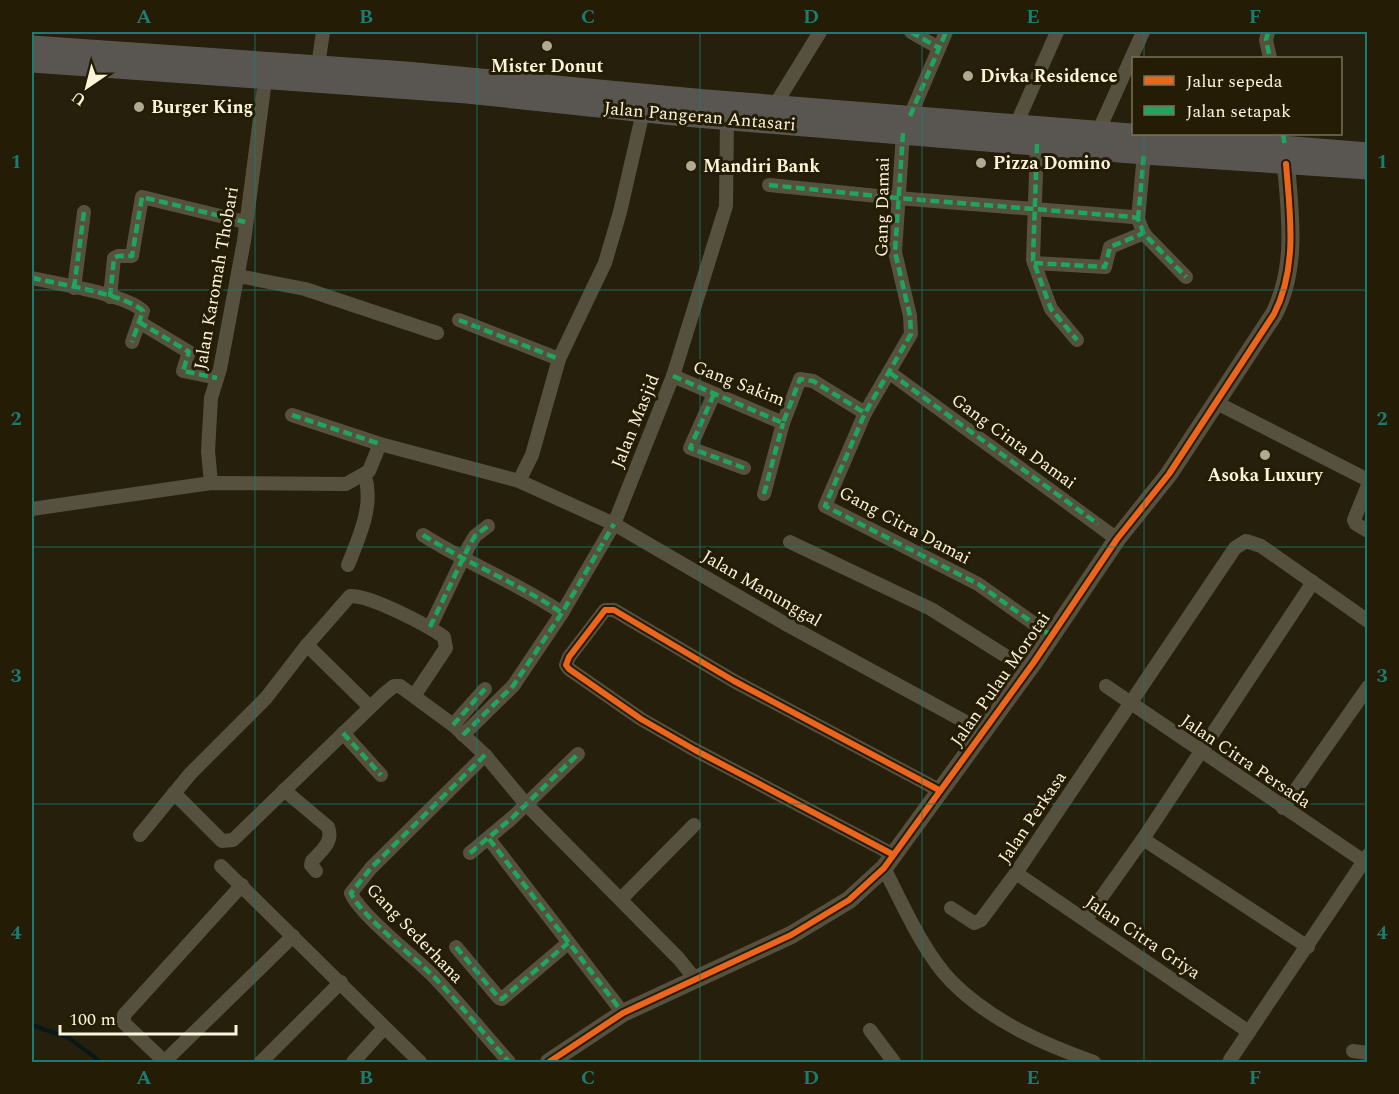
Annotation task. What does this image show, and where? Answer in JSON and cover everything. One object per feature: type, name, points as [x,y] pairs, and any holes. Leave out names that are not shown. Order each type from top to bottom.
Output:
[{"type":"main road","name":"Jalan Pangeran Antasari","points":[[32,46],[318,66],[516,90]]},
{"type":"main road","name":"Jalan Pangeran Antasari","points":[[32,62],[265,80],[538,91],[775,105],[1037,144],[1144,154],[1285,148],[1368,169]]},
{"type":"main road","name":"Jalan Pangeran Antasari","points":[[538,91],[643,112],[727,119],[1016,125],[1132,135]]},
{"type":"main road","name":"Jalan Pangeran Antasari","points":[[1133,135],[1368,153]]},
{"type":"street","points":[[318,66],[323,32]]},
{"type":"street","points":[[775,105],[820,32]]},
{"type":"street","points":[[910,32],[939,48]]},
{"type":"street","name":"Gang Damai","points":[[864,412],[890,373],[911,334],[912,327],[895,252],[897,198],[907,124],[946,32]]},
{"type":"street","points":[[1016,125],[1057,32]]},
{"type":"street","points":[[1098,132],[1143,32]]},
{"type":"street","points":[[1268,32],[1266,40],[1270,57]]},
{"type":"street","name":"Jalan Karomah Thobari","points":[[211,483],[208,433],[211,398],[238,276],[265,80]]},
{"type":"street","points":[[519,481],[532,455],[559,359],[605,263],[620,212],[643,112]]},
{"type":"street","name":"Jalan Masjid","points":[[458,730],[513,686],[562,613],[614,524],[672,376],[726,206],[727,119]]},
{"type":"street","points":[[1037,144],[1036,210],[1032,251],[1034,263],[1051,309],[1077,340]]},
{"type":"street","name":"Jalan Pulau Morotai","points":[[549,1062],[623,1013],[799,930],[849,900],[888,861],[984,732],[1117,539],[1169,474],[1285,293],[1289,272],[1291,223],[1285,148]]},
{"type":"street","points":[[1144,154],[1137,219],[1144,233],[1186,277]]},
{"type":"street","points":[[769,185],[1137,219]]},
{"type":"street","points":[[110,297],[114,258],[132,256],[142,197],[245,222]]},
{"type":"street","points":[[74,288],[84,212]]},
{"type":"street","points":[[1034,263],[1105,267],[1107,253],[1114,243],[1144,233]]},
{"type":"street","points":[[238,276],[305,289],[437,333]]},
{"type":"street","points":[[32,278],[110,297],[139,307],[143,311],[132,342]]},
{"type":"street","points":[[459,320],[559,359]]},
{"type":"street","points":[[139,322],[189,352],[183,371],[217,378]]},
{"type":"street","name":"Gang Cinta Damai","points":[[890,373],[1117,539]]},
{"type":"street","name":"Gang Sakim","points":[[672,376],[783,423],[800,380],[813,381],[864,412]]},
{"type":"street","points":[[714,394],[690,448],[744,468]]},
{"type":"street","points":[[1215,402],[1368,480]]},
{"type":"street","name":"Gang Citra Damai","points":[[864,412],[826,501],[826,508],[978,584],[1050,635]]},
{"type":"street","name":"Jalan Manunggal","points":[[292,415],[380,444],[519,481],[614,524],[784,623],[984,732]]},
{"type":"street","points":[[764,494],[783,423]]},
{"type":"street","points":[[32,509],[211,483],[346,484],[364,476],[374,464],[380,444]]},
{"type":"street","points":[[348,566],[366,514],[368,488],[364,476]]},
{"type":"street","points":[[1368,485],[1354,519],[1356,524],[1368,531]]},
{"type":"street","points":[[430,627],[475,536],[488,526]]},
{"type":"street","points":[[423,535],[462,560],[562,613]]},
{"type":"street","name":"Jalan Perkasa","points":[[951,908],[966,920],[974,923],[981,920],[1016,873],[1235,548],[1251,541],[1262,546],[1313,582]]},
{"type":"street","points":[[790,542],[932,609],[1028,670]]},
{"type":"street","points":[[1086,919],[1143,839],[1313,582],[1368,621]]},
{"type":"street","points":[[140,835],[190,774],[266,698],[307,645],[350,596],[397,611],[430,627],[444,637],[446,648],[414,696]]},
{"type":"street","points":[[939,790],[734,681],[614,610],[605,610],[569,657],[566,665],[641,719],[888,861],[930,952],[951,981],[983,1008],[1023,1034],[1094,1062]]},
{"type":"street","points":[[307,645],[370,707]]},
{"type":"street","points":[[174,793],[222,841],[233,840],[370,707],[394,686],[405,688],[458,730],[485,755],[525,803],[621,899],[695,979]]},
{"type":"street","name":"Jalan Citra Persada","points":[[1106,686],[1283,808],[1366,860]]},
{"type":"street","points":[[1283,808],[1368,687]]},
{"type":"street","points":[[458,730],[485,689]]},
{"type":"street","points":[[343,733],[381,775]]},
{"type":"street","points":[[470,853],[489,838],[578,753]]},
{"type":"street","name":"Gang Sederhana","points":[[485,755],[371,868],[351,893],[363,909],[433,976],[509,1062]]},
{"type":"street","points":[[284,790],[328,827],[329,842],[312,861],[311,865],[316,871]]},
{"type":"street","points":[[621,899],[694,825]]},
{"type":"street","points":[[489,838],[623,1013]]},
{"type":"street","points":[[1143,839],[1308,947]]},
{"type":"street","points":[[1230,1060],[1366,860]]},
{"type":"street","points":[[221,866],[420,1062]]},
{"type":"street","name":"Jalan Citra Griya","points":[[1016,873],[1249,1032]]},
{"type":"street","points":[[242,885],[124,1015],[123,1023],[164,1062],[293,936]]},
{"type":"street","points":[[456,947],[498,998],[502,999],[568,943]]},
{"type":"street","points":[[261,1062],[341,982]]},
{"type":"street","points":[[353,1062],[384,1028]]},
{"type":"street","points":[[870,1030],[894,1062]]},
{"type":"waterway","points":[[32,1025],[69,1038],[101,1062]]},
{"type":"marked path","points":[[911,32],[939,48]]},
{"type":"marked path","points":[[910,116],[946,32]]},
{"type":"marked path","points":[[1268,32],[1266,40],[1270,57]]},
{"type":"marked path","points":[[903,133],[895,252],[910,316],[911,334],[865,413],[825,506],[978,584],[1050,635]]},
{"type":"marked path","points":[[1283,135],[1285,147]]},
{"type":"marked path","points":[[1037,144],[1033,260],[1051,309],[1077,340]]},
{"type":"marked path","points":[[1138,219],[1144,154]]},
{"type":"marked path","points":[[769,185],[1133,217],[1138,219],[1144,234],[1186,277]]},
{"type":"marked path","points":[[110,297],[114,258],[132,256],[142,197],[245,222]]},
{"type":"marked path","points":[[74,288],[84,212]]},
{"type":"marked path","points":[[1034,263],[1105,267],[1110,247],[1144,233]]},
{"type":"marked path","points":[[32,278],[107,295],[134,305],[143,311],[132,342]]},
{"type":"marked path","points":[[459,320],[559,359]]},
{"type":"marked path","points":[[139,322],[189,352],[183,371],[217,378]]},
{"type":"marked path","points":[[890,373],[1098,524]]},
{"type":"marked path","points":[[673,376],[783,423],[800,379],[813,381],[865,413]]},
{"type":"marked path","points":[[714,394],[690,448],[744,468]]},
{"type":"marked path","points":[[292,415],[380,444]]},
{"type":"marked path","points":[[764,494],[783,423]]},
{"type":"marked path","points":[[463,735],[513,686],[562,613],[614,524]]},
{"type":"marked path","points":[[430,627],[469,546],[475,536],[488,526]]},
{"type":"marked path","points":[[423,535],[562,613]]},
{"type":"marked path","points":[[453,725],[485,689]]},
{"type":"marked path","points":[[343,733],[381,775]]},
{"type":"marked path","points":[[470,853],[512,818],[578,754]]},
{"type":"marked path","points":[[485,755],[371,868],[351,893],[376,924],[445,988],[509,1062]]},
{"type":"marked path","points":[[489,839],[623,1013]]},
{"type":"marked path","points":[[456,947],[502,999],[568,943]]},
{"type":"cycle path","points":[[549,1062],[623,1013],[791,935],[849,900],[884,868],[1034,662],[1117,539],[1169,474],[1274,314],[1287,278],[1289,259],[1290,221],[1286,164]]},
{"type":"cycle path","points":[[892,854],[641,719],[569,669],[566,665],[569,657],[605,610],[614,610],[734,681],[939,790]]},
{"type":"place","name":"Mister Donut","points":[[547,46]]},
{"type":"place","name":"Divka Residence","points":[[968,76]]},
{"type":"place","name":"Burger King","points":[[139,107]]},
{"type":"place","name":"Pizza Domino","points":[[981,163]]},
{"type":"place","name":"Mandiri Bank","points":[[691,166]]},
{"type":"place","name":"Asoka Luxury","points":[[1265,455]]}]
